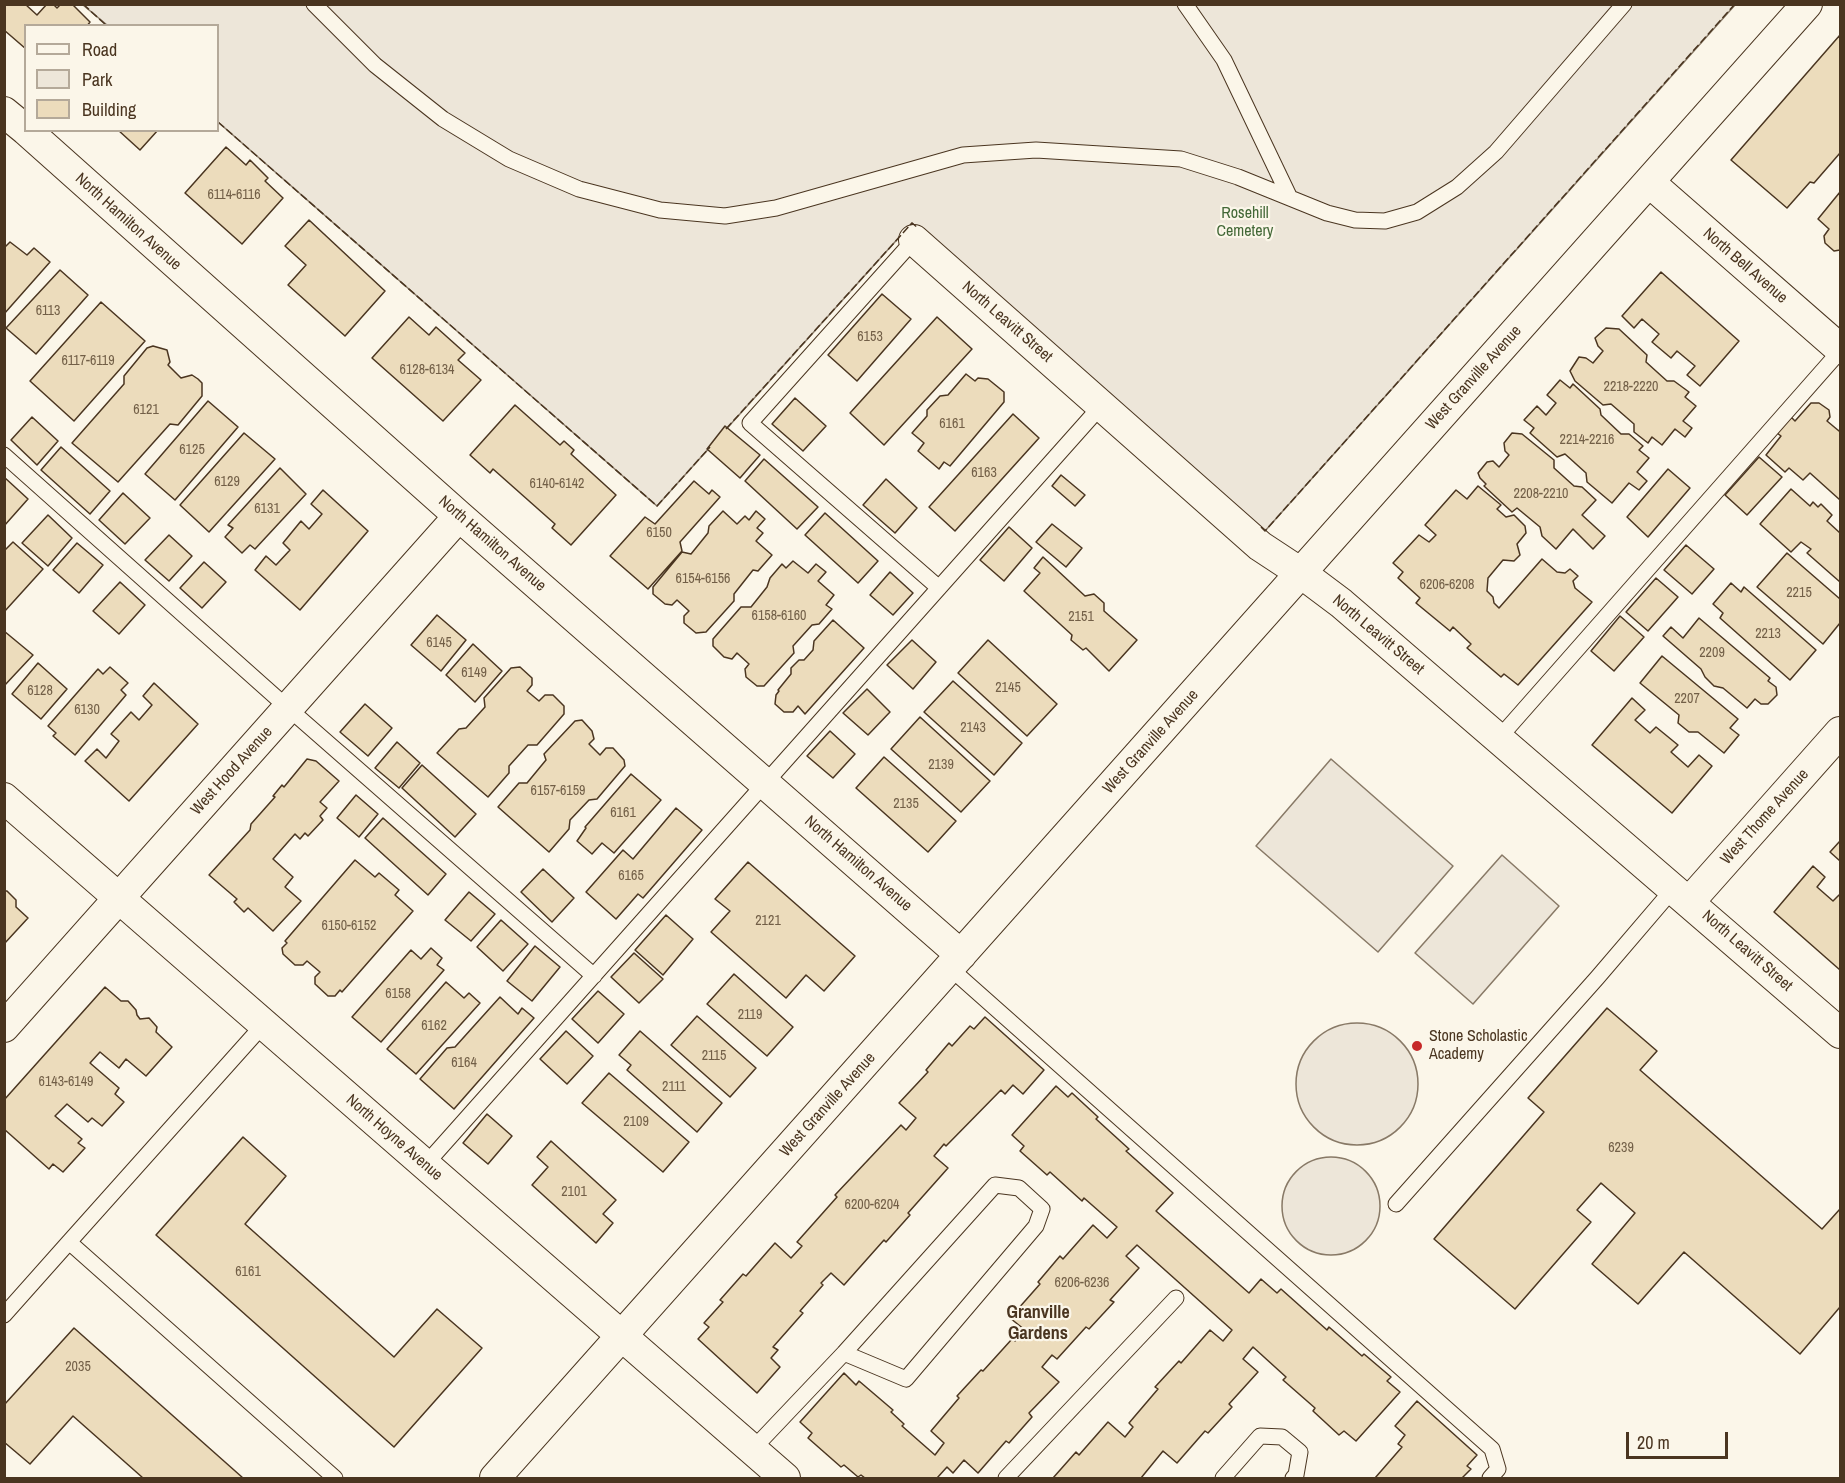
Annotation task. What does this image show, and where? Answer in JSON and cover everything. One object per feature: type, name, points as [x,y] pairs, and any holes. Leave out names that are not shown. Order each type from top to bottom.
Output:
[{"type":"street","name":"West Granville Avenue","points":[[495,1479],[1807,4]]},
{"type":"street","name":"North Hamilton Avenue","points":[[4,112],[24,128]]},
{"type":"street","name":"North Hamilton Avenue","points":[[28,132],[459,516],[766,784],[955,962]]},
{"type":"street","name":"North Bell Avenue","points":[[1649,182],[1840,350]]},
{"type":"street","name":"North Leavitt Street","points":[[914,240],[1260,546],[1341,603],[1840,1033]]},
{"type":"street","name":"West Hood Avenue","points":[[4,1027],[459,516]]},
{"type":"street","name":"West Thome Avenue","points":[[1682,895],[1840,732]]},
{"type":"street","name":"North Hoyne Avenue","points":[[4,798],[784,1479]]},
{"type":"lane","points":[[314,4],[375,65],[443,119],[509,159],[579,189],[660,210],[725,216],[776,208],[963,155],[1036,150],[1181,159],[1238,177],[1327,213],[1354,220],[1385,221],[1417,212],[1456,187],[1496,152],[1624,4]]},
{"type":"lane","points":[[1185,4],[1224,60],[1289,196]]},
{"type":"lane","points":[[914,240],[750,423],[939,588]]},
{"type":"lane","points":[[1498,738],[1840,350]]},
{"type":"lane","points":[[425,1165],[1101,406]]},
{"type":"lane","points":[[4,455],[594,976]]},
{"type":"lane","points":[[1396,1204],[1597,978],[1682,895]]},
{"type":"lane","points":[[955,962],[1492,1449],[1498,1469],[1490,1479]]},
{"type":"lane","points":[[4,1315],[264,1024]]},
{"type":"lane","points":[[752,1450],[844,1353],[995,1185],[1019,1188],[1042,1209],[1036,1226],[906,1379],[844,1353]]},
{"type":"lane","points":[[69,1242],[335,1479]]},
{"type":"lane","points":[[1006,1479],[1176,1298]]},
{"type":"lane","points":[[1223,1479],[1260,1436],[1282,1437],[1300,1452],[1296,1475],[1293,1479]]},
{"type":"green space","name":"Rosehill Cemetery","points":[[83,5],[1735,5],[1265,531],[912,223],[657,506],[219,123],[219,24],[106,24]]},
{"type":"green space","points":[[1331,759],[1453,866],[1378,952],[1256,846]]},
{"type":"green space","points":[[1502,855],[1559,906],[1473,1004],[1415,953]]},
{"type":"green space","points":[[1357,1023],[1380,1028],[1391,1033],[1400,1041],[1408,1050],[1413,1061],[1418,1084],[1413,1107],[1408,1118],[1400,1127],[1391,1135],[1380,1140],[1357,1145],[1334,1140],[1323,1135],[1314,1127],[1306,1118],[1301,1107],[1296,1084],[1301,1061],[1306,1050],[1314,1041],[1323,1033],[1334,1028]]},
{"type":"green space","points":[[1331,1157],[1350,1160],[1366,1171],[1377,1187],[1380,1206],[1377,1225],[1366,1241],[1350,1252],[1331,1255],[1312,1252],[1296,1241],[1285,1225],[1282,1206],[1285,1187],[1296,1171],[1312,1160]]},
{"type":"building","points":[[4,4],[25,4],[37,15],[47,4],[53,4],[57,8],[61,4],[72,4],[90,22],[88,24],[24,24],[24,47],[4,30]]},
{"type":"building","points":[[1840,35],[1840,153],[1814,183],[1810,182],[1787,208],[1731,160]]},
{"type":"building","points":[[120,132],[156,132],[140,150]]},
{"type":"building","points":[[226,147],[246,165],[250,160],[268,178],[265,181],[283,198],[242,244],[185,193]]},
{"type":"building","points":[[1840,192],[1840,250],[1834,251],[1825,243],[1824,236],[1829,229],[1818,219]]},
{"type":"building","points":[[309,220],[385,291],[345,336],[288,285],[306,265],[285,246]]},
{"type":"building","points":[[10,242],[27,255],[34,248],[50,262],[4,314],[4,248]]},
{"type":"building","points":[[60,270],[88,295],[36,354],[6,328]]},
{"type":"building","points":[[1661,272],[1739,341],[1700,386],[1687,375],[1695,366],[1677,351],[1671,358],[1652,342],[1659,334],[1642,319],[1634,328],[1622,316]]},
{"type":"building","points":[[882,294],[911,319],[857,381],[828,355]]},
{"type":"building","points":[[101,302],[145,341],[74,421],[30,381]]},
{"type":"building","points":[[409,317],[429,335],[436,327],[465,353],[458,360],[481,380],[443,421],[372,358]]},
{"type":"building","points":[[937,317],[972,349],[884,445],[850,413]]},
{"type":"building","points":[[1606,328],[1619,329],[1647,355],[1646,362],[1667,381],[1674,381],[1689,392],[1685,397],[1696,406],[1683,421],[1692,428],[1685,437],[1675,429],[1662,445],[1652,437],[1648,443],[1634,432],[1634,424],[1611,404],[1603,405],[1575,381],[1570,371],[1579,357],[1586,358],[1593,363],[1603,351],[1595,338]]},
{"type":"building","points":[[153,346],[167,350],[170,362],[168,365],[181,378],[192,375],[202,383],[202,396],[178,425],[170,424],[118,482],[72,443],[124,384],[124,376],[147,348]]},
{"type":"building","points":[[966,374],[975,381],[978,378],[988,379],[1004,392],[1004,402],[950,466],[944,462],[939,469],[918,451],[924,443],[912,433],[927,416],[927,410],[940,396],[948,395]]},
{"type":"building","points":[[1560,380],[1570,388],[1573,384],[1600,409],[1601,415],[1621,434],[1629,434],[1643,446],[1639,450],[1649,458],[1637,472],[1647,481],[1639,490],[1629,483],[1612,503],[1587,482],[1586,473],[1565,454],[1557,457],[1530,433],[1534,428],[1524,420],[1537,406],[1546,415],[1556,403],[1547,395]]},
{"type":"building","points":[[795,398],[826,426],[803,451],[772,424]]},
{"type":"building","points":[[208,401],[238,427],[175,500],[145,474]]},
{"type":"building","points":[[1811,403],[1819,403],[1829,410],[1830,417],[1827,421],[1839,431],[1840,429],[1840,500],[1810,473],[1803,480],[1789,468],[1785,472],[1766,455],[1781,436],[1777,433],[1791,417],[1795,421]]},
{"type":"building","points":[[515,405],[560,445],[564,441],[574,450],[571,454],[616,495],[571,545],[552,528],[555,524],[493,469],[490,473],[470,455]]},
{"type":"building","points":[[1013,414],[1039,438],[955,531],[929,507]]},
{"type":"building","points":[[32,417],[58,441],[37,465],[11,440]]},
{"type":"building","points":[[725,426],[760,455],[740,478],[707,449]]},
{"type":"building","points":[[244,433],[275,459],[209,532],[180,505]]},
{"type":"building","points":[[1512,433],[1522,434],[1554,460],[1554,468],[1574,486],[1582,487],[1596,500],[1582,515],[1605,536],[1593,549],[1573,529],[1556,549],[1542,536],[1540,527],[1517,508],[1512,512],[1484,486],[1486,484],[1478,473],[1487,462],[1493,461],[1499,467],[1509,455],[1505,451],[1504,443]]},
{"type":"building","points":[[61,447],[110,491],[90,514],[41,470]]},
{"type":"building","points":[[1759,457],[1782,477],[1747,515],[1725,495]]},
{"type":"building","points":[[764,459],[818,507],[797,529],[745,481]]},
{"type":"building","points":[[280,468],[306,494],[255,549],[250,545],[242,553],[225,537],[233,528],[228,525]]},
{"type":"building","points":[[1668,469],[1690,488],[1648,537],[1627,517]]},
{"type":"building","points":[[1061,475],[1085,495],[1075,506],[1052,486]]},
{"type":"building","points":[[4,477],[28,499],[4,526]]},
{"type":"building","points":[[886,479],[917,508],[895,533],[863,505]]},
{"type":"building","points":[[694,481],[709,494],[712,490],[720,497],[680,542],[682,551],[648,589],[610,556],[645,517],[655,524]]},
{"type":"building","points":[[1478,486],[1501,505],[1497,509],[1506,517],[1514,515],[1525,526],[1526,533],[1517,544],[1520,555],[1514,561],[1503,560],[1488,578],[1487,591],[1493,597],[1494,603],[1499,608],[1542,559],[1557,572],[1565,573],[1570,569],[1578,576],[1573,581],[1575,588],[1592,602],[1518,685],[1504,674],[1501,677],[1467,648],[1471,644],[1453,627],[1450,631],[1416,603],[1420,598],[1398,578],[1403,572],[1393,563],[1419,535],[1429,542],[1436,535],[1425,525],[1456,490],[1467,499]]},
{"type":"building","points":[[1791,489],[1810,506],[1813,502],[1818,507],[1821,504],[1832,515],[1827,521],[1840,533],[1840,582],[1807,553],[1811,549],[1801,542],[1791,552],[1760,524]]},
{"type":"building","points":[[323,490],[368,531],[300,610],[255,570],[266,556],[276,565],[290,550],[283,543],[301,521],[309,529],[322,514],[311,504]]},
{"type":"building","points":[[123,493],[150,518],[125,544],[99,520]]},
{"type":"building","points":[[723,511],[737,524],[745,516],[749,520],[756,511],[765,519],[757,528],[763,533],[756,541],[772,555],[758,571],[753,570],[734,594],[734,601],[706,632],[696,633],[684,623],[684,616],[689,611],[677,600],[672,605],[665,604],[653,594],[653,587],[682,552],[691,554],[708,533],[709,526]]},
{"type":"building","points":[[825,513],[878,561],[858,583],[805,535]]},
{"type":"building","points":[[48,515],[72,538],[48,566],[22,543]]},
{"type":"building","points":[[1052,524],[1082,548],[1066,567],[1036,542]]},
{"type":"building","points":[[1009,527],[1032,548],[1004,581],[980,560]]},
{"type":"building","points":[[169,535],[192,556],[169,581],[145,560]]},
{"type":"building","points":[[13,542],[43,569],[4,612],[4,551]]},
{"type":"building","points":[[77,543],[103,565],[79,593],[53,570]]},
{"type":"building","points":[[1686,545],[1714,569],[1692,594],[1664,570]]},
{"type":"building","points":[[1787,553],[1840,599],[1840,623],[1823,644],[1757,587]]},
{"type":"building","points":[[1043,557],[1085,596],[1094,594],[1104,603],[1104,611],[1137,640],[1109,671],[1086,648],[1083,650],[1071,640],[1072,635],[1024,591],[1040,573],[1034,568]]},
{"type":"building","points":[[793,561],[808,573],[816,564],[826,572],[818,581],[834,595],[826,605],[832,609],[819,624],[812,625],[793,646],[794,653],[764,686],[757,686],[746,677],[745,669],[749,664],[737,653],[732,659],[724,657],[713,646],[713,639],[741,607],[751,607],[782,564],[786,568]]},
{"type":"building","points":[[204,562],[226,582],[202,608],[180,588]]},
{"type":"building","points":[[890,572],[913,593],[893,615],[870,595]]},
{"type":"building","points":[[1656,578],[1678,597],[1648,631],[1626,612]]},
{"type":"building","points":[[120,582],[145,605],[119,634],[93,611]]},
{"type":"building","points":[[1731,583],[1741,592],[1744,587],[1816,650],[1790,680],[1720,618],[1723,613],[1713,604]]},
{"type":"building","points":[[437,615],[466,640],[441,671],[411,645]]},
{"type":"building","points":[[1620,616],[1644,637],[1614,671],[1591,651]]},
{"type":"building","points":[[1699,618],[1770,678],[1768,681],[1776,687],[1777,695],[1768,704],[1761,704],[1755,699],[1747,708],[1723,688],[1714,686],[1701,669],[1663,636],[1671,627],[1683,638]]},
{"type":"building","points":[[833,620],[864,648],[805,714],[798,706],[793,712],[784,712],[775,704],[778,690],[791,674],[791,668],[799,660],[804,660],[813,650],[814,641]]},
{"type":"building","points":[[4,631],[33,655],[4,686]]},
{"type":"building","points":[[912,640],[936,662],[913,689],[887,665]]},
{"type":"building","points":[[988,640],[1057,704],[1027,736],[958,673]]},
{"type":"building","points":[[473,644],[502,671],[475,702],[446,675]]},
{"type":"building","points":[[1662,656],[1738,719],[1730,728],[1739,735],[1724,753],[1698,732],[1689,732],[1678,723],[1679,715],[1640,683]]},
{"type":"building","points":[[38,663],[67,689],[41,719],[12,694]]},
{"type":"building","points":[[110,667],[128,683],[121,690],[126,695],[75,755],[53,736],[56,733],[48,726],[98,669],[103,674]]},
{"type":"building","points":[[520,667],[532,678],[532,685],[527,691],[539,701],[545,695],[553,695],[564,706],[564,714],[537,745],[528,745],[509,766],[509,773],[488,797],[437,753],[459,729],[466,728],[485,707],[484,698],[511,668]]},
{"type":"building","points":[[953,681],[1022,743],[994,775],[924,712]]},
{"type":"building","points":[[154,683],[198,724],[129,801],[85,761],[97,749],[106,758],[119,741],[111,734],[131,712],[139,720],[152,705],[143,696]]},
{"type":"building","points":[[867,689],[890,712],[868,735],[843,713]]},
{"type":"building","points":[[1632,698],[1645,710],[1635,720],[1650,733],[1656,727],[1678,745],[1671,752],[1688,767],[1699,755],[1712,766],[1672,813],[1592,745]]},
{"type":"building","points":[[365,704],[392,728],[368,756],[340,732]]},
{"type":"building","points":[[920,717],[990,781],[961,812],[891,749]]},
{"type":"building","points":[[582,720],[592,731],[594,739],[589,744],[600,755],[606,748],[613,748],[624,760],[625,766],[597,799],[589,800],[570,820],[569,829],[549,852],[498,807],[519,783],[527,783],[546,760],[544,754],[575,721]]},
{"type":"building","points":[[830,731],[855,754],[833,778],[807,756]]},
{"type":"building","points":[[397,742],[420,763],[399,788],[375,768]]},
{"type":"building","points":[[884,757],[956,821],[928,852],[856,788]]},
{"type":"building","points":[[307,759],[316,761],[339,781],[320,802],[327,808],[320,816],[323,820],[308,836],[305,833],[300,839],[295,834],[273,859],[293,877],[285,887],[301,901],[273,931],[248,908],[244,912],[234,902],[237,899],[209,875],[250,830],[251,824],[275,797],[273,796],[282,785],[284,787]]},
{"type":"building","points":[[422,765],[476,814],[455,837],[402,788]]},
{"type":"building","points":[[631,774],[661,800],[614,853],[602,843],[592,854],[577,841],[585,827]]},
{"type":"building","points":[[356,795],[378,814],[359,837],[337,818]]},
{"type":"building","points":[[676,808],[702,830],[643,898],[638,894],[616,919],[586,892],[623,850],[633,859]]},
{"type":"building","points":[[383,818],[446,874],[428,895],[365,838]]},
{"type":"building","points":[[1840,841],[1840,861],[1830,852]]},
{"type":"building","points":[[355,860],[375,877],[379,873],[399,890],[395,895],[413,911],[342,992],[340,990],[335,996],[328,996],[315,984],[315,977],[320,972],[307,961],[303,965],[295,965],[283,954],[282,948],[287,943],[285,941]]},
{"type":"building","points":[[748,862],[855,956],[824,991],[806,975],[786,998],[711,932],[730,911],[715,899]]},
{"type":"building","points":[[1813,866],[1825,877],[1817,887],[1833,901],[1839,895],[1840,897],[1840,970],[1774,912]]},
{"type":"building","points":[[543,869],[574,898],[552,922],[521,892]]},
{"type":"building","points":[[4,891],[16,900],[16,907],[28,918],[4,944]]},
{"type":"building","points":[[469,892],[495,914],[471,941],[445,920]]},
{"type":"building","points":[[666,915],[693,939],[663,975],[635,950]]},
{"type":"building","points":[[501,920],[528,944],[503,971],[477,947]]},
{"type":"building","points":[[535,946],[560,967],[532,1001],[507,981]]},
{"type":"building","points":[[431,948],[442,958],[437,965],[444,970],[381,1042],[352,1017],[411,950],[421,959]]},
{"type":"building","points":[[634,953],[663,979],[639,1003],[611,977]]},
{"type":"building","points":[[734,974],[793,1027],[767,1056],[707,1004]]},
{"type":"building","points":[[446,982],[464,998],[469,993],[480,1003],[416,1074],[387,1049]]},
{"type":"building","points":[[105,987],[121,1001],[128,1001],[140,1019],[149,1018],[157,1027],[156,1032],[172,1047],[146,1076],[126,1059],[119,1068],[100,1052],[90,1063],[119,1088],[115,1094],[124,1102],[102,1126],[92,1118],[88,1122],[67,1104],[55,1116],[82,1139],[78,1143],[85,1148],[63,1172],[53,1164],[49,1169],[4,1129],[4,1100]]},
{"type":"building","points":[[598,991],[624,1014],[598,1043],[572,1019]]},
{"type":"building","points":[[500,997],[518,1014],[522,1008],[534,1018],[454,1109],[420,1079],[447,1048],[455,1047]]},
{"type":"building","points":[[1607,1008],[1657,1051],[1640,1070],[1822,1229],[1840,1209],[1840,1307],[1800,1354],[1684,1252],[1638,1304],[1592,1264],[1635,1213],[1601,1183],[1577,1210],[1591,1222],[1515,1309],[1434,1239],[1544,1112],[1528,1098]]},
{"type":"building","points":[[697,1016],[756,1068],[730,1097],[671,1045]]},
{"type":"building","points":[[985,1017],[1044,1070],[1023,1094],[1013,1085],[1005,1094],[1001,1090],[946,1146],[944,1144],[934,1156],[948,1168],[886,1242],[884,1240],[844,1285],[831,1273],[821,1283],[823,1285],[800,1311],[803,1313],[773,1347],[778,1350],[771,1358],[780,1367],[757,1393],[698,1339],[709,1327],[704,1323],[723,1302],[720,1300],[743,1274],[746,1276],[775,1243],[791,1258],[802,1246],[797,1242],[837,1197],[835,1195],[901,1125],[906,1130],[916,1118],[899,1103],[928,1072],[926,1070],[949,1043],[952,1046],[970,1026],[974,1029]]},
{"type":"building","points":[[566,1031],[593,1056],[567,1084],[540,1059]]},
{"type":"building","points":[[640,1031],[722,1103],[697,1132],[627,1070],[631,1065],[619,1055]]},
{"type":"building","points":[[609,1073],[689,1142],[663,1172],[582,1103]]},
{"type":"building","points":[[1056,1086],[1068,1097],[1072,1093],[1129,1149],[1126,1151],[1173,1193],[1156,1211],[1249,1293],[1261,1279],[1277,1293],[1281,1289],[1327,1330],[1329,1327],[1362,1356],[1364,1354],[1391,1377],[1387,1381],[1400,1392],[1356,1441],[1344,1431],[1339,1435],[1313,1411],[1315,1408],[1283,1380],[1286,1377],[1253,1347],[1243,1359],[1258,1372],[1229,1404],[1232,1407],[1208,1433],[1205,1431],[1177,1463],[1163,1451],[1141,1478],[1053,1478],[1076,1452],[1079,1455],[1108,1422],[1125,1437],[1133,1427],[1129,1423],[1158,1389],[1155,1387],[1179,1361],[1181,1363],[1210,1330],[1223,1341],[1232,1330],[1137,1245],[1126,1256],[1139,1268],[1110,1300],[1114,1302],[1089,1329],[1086,1327],[1057,1359],[1052,1355],[1042,1367],[1059,1382],[1029,1413],[1032,1417],[1009,1443],[1006,1441],[978,1473],[964,1460],[953,1473],[947,1467],[937,1478],[865,1478],[861,1475],[858,1477],[844,1465],[841,1467],[808,1438],[812,1433],[800,1422],[844,1373],[856,1385],[859,1381],[893,1410],[891,1412],[904,1424],[902,1426],[935,1455],[944,1443],[931,1431],[959,1398],[957,1396],[981,1370],[983,1371],[1012,1339],[1015,1341],[1025,1330],[1010,1318],[1040,1284],[1038,1282],[1060,1256],[1063,1259],[1093,1225],[1107,1238],[1117,1227],[1084,1198],[1082,1201],[1050,1172],[1047,1175],[1020,1151],[1024,1146],[1012,1135]]},
{"type":"building","points":[[487,1114],[512,1136],[488,1164],[463,1143]]},
{"type":"building","points":[[243,1137],[286,1176],[245,1224],[394,1357],[437,1309],[482,1348],[394,1447],[156,1235]]},
{"type":"building","points":[[551,1141],[616,1200],[603,1214],[613,1223],[596,1243],[532,1185],[548,1167],[537,1157]]},
{"type":"building","points":[[74,1328],[243,1478],[143,1478],[73,1416],[30,1464],[4,1442],[4,1405]]},
{"type":"building","points":[[1417,1401],[1477,1455],[1467,1466],[1471,1469],[1462,1478],[1375,1478],[1402,1447],[1398,1444],[1405,1435],[1395,1426]]},
{"type":"fence","points":[[83,4],[105,24]]},
{"type":"fence","points":[[1261,527],[1265,531],[1735,4]]},
{"type":"fence","points":[[219,123],[657,506],[710,447]]},
{"type":"fence","points":[[726,429],[912,223],[918,228]]},
{"type":"place","name":"Stone Scholastic Academy","points":[[1417,1046]]},
{"type":"district","name":"Granville Gardens","points":[[1038,1323]]}]
